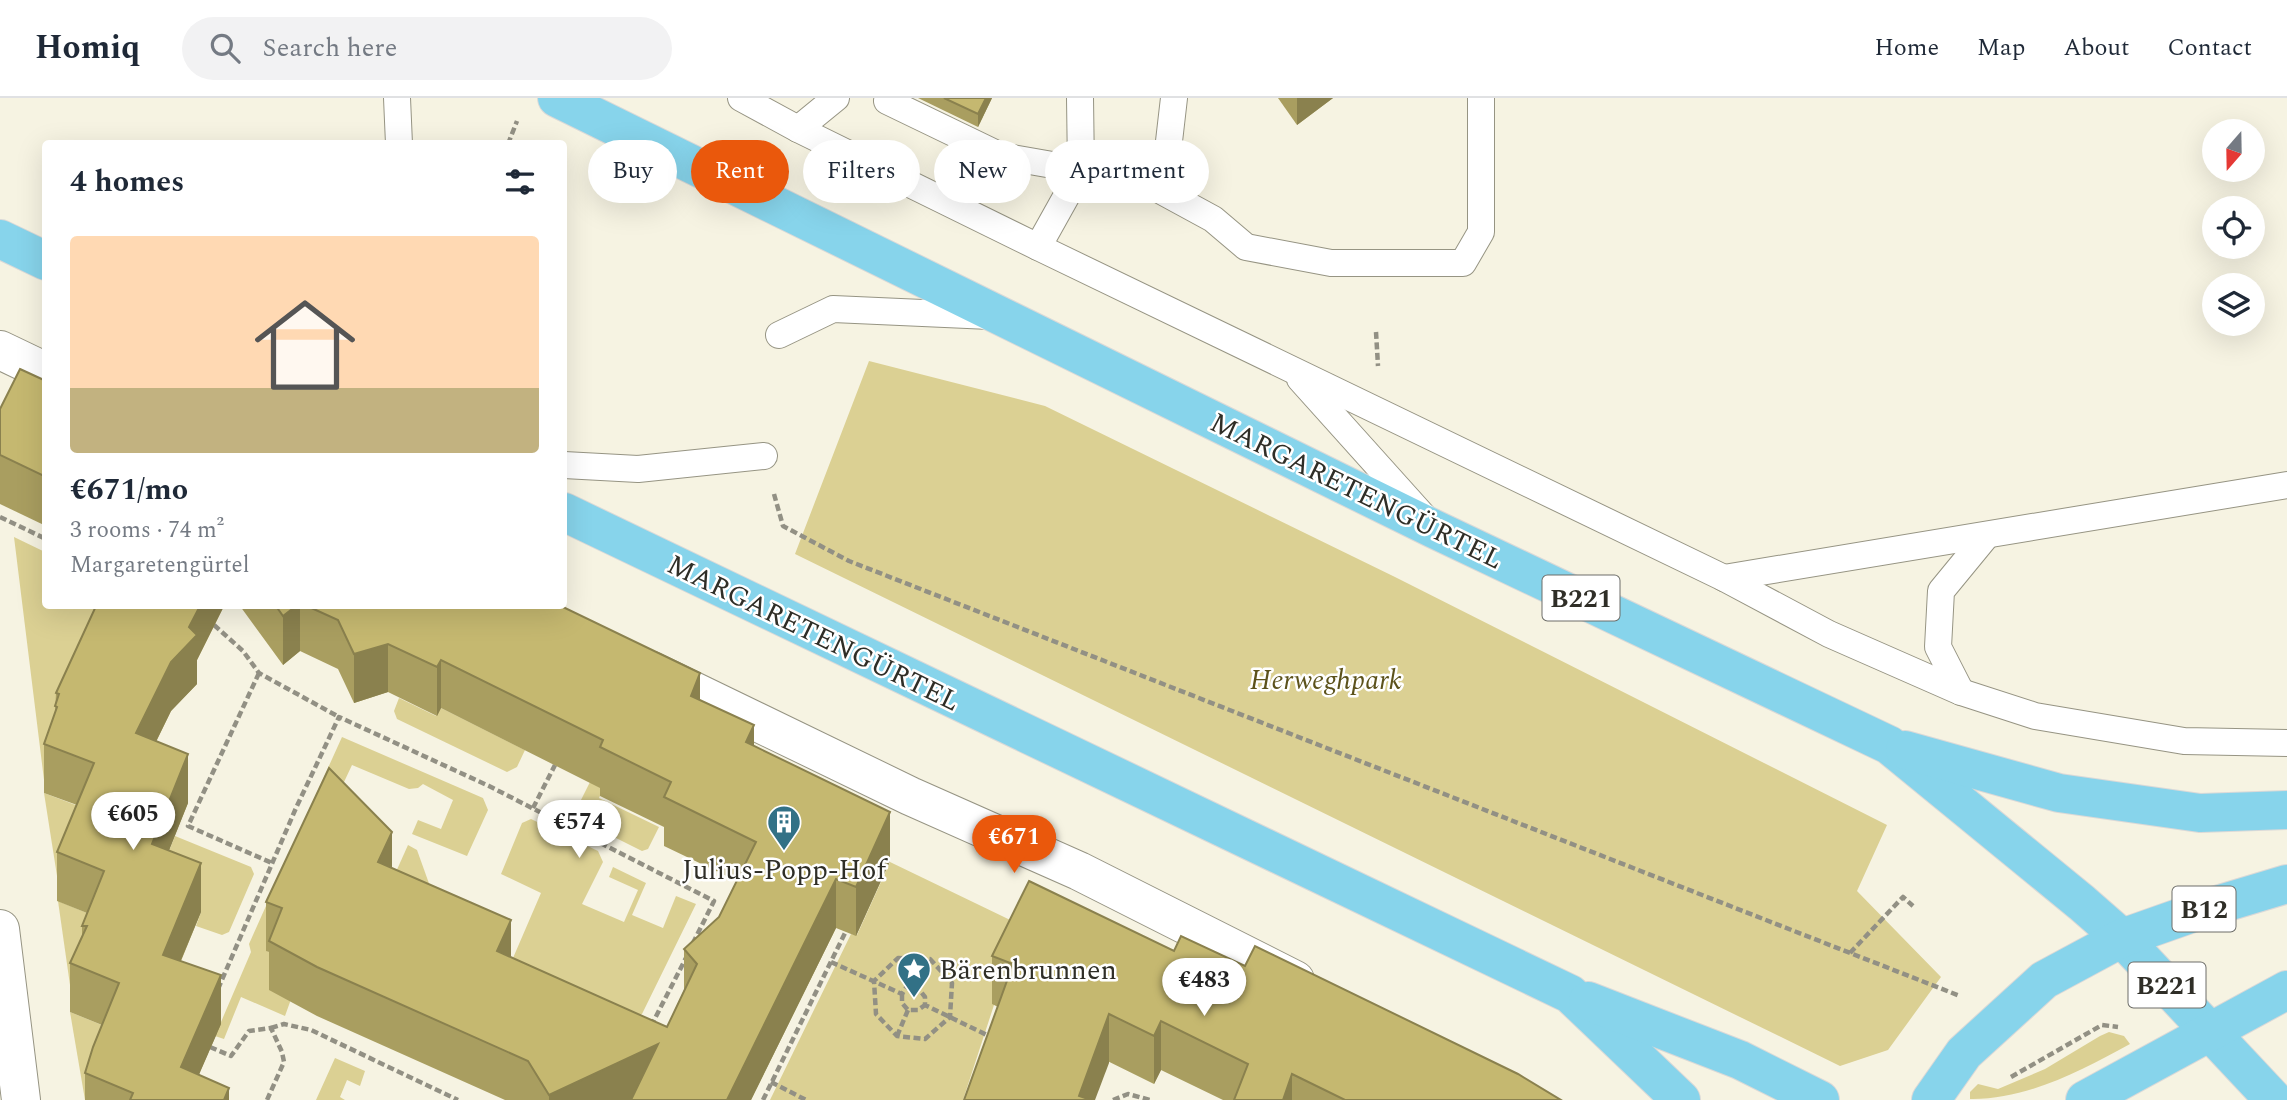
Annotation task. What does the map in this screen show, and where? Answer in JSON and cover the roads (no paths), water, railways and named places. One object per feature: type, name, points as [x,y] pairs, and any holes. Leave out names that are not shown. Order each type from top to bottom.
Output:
[{"type":"main road","name":"MARGARETENGÜRTEL","points":[[557,98],[1434,529],[1889,745],[2082,902],[2122,938]]},
{"type":"main road","points":[[1,243],[42,259]]},
{"type":"main road","name":"MARGARETENGÜRTEL","points":[[567,513],[1570,993],[1681,1100]]},
{"type":"main road","points":[[1889,745],[2059,793],[2200,813],[2287,810]]},
{"type":"main road","name":"B12","points":[[2122,938],[2287,884]]},
{"type":"main road","points":[[1938,1088],[1964,1053],[2044,980],[2122,938]]},
{"type":"main road","name":"B221","points":[[2122,938],[2274,1100]]},
{"type":"main road","points":[[2085,1100],[2287,990]]},
{"type":"main road","points":[[1570,993],[1740,1060],[1820,1100]]},
{"type":"street","points":[[0,350],[42,370]]},
{"type":"street","points":[[622,656],[910,796],[1079,871],[1327,997]]},
{"type":"street","points":[[0,929],[21,1100]]},
{"type":"lane","points":[[397,98],[399,140]]},
{"type":"lane","points":[[741,98],[798,129],[1038,247],[1724,578],[1829,634],[1961,692],[2035,716],[2184,741],[2287,743]]},
{"type":"lane","points":[[798,129],[836,98]]},
{"type":"lane","points":[[1080,98],[1081,140]]},
{"type":"lane","points":[[1169,140],[1174,98]]},
{"type":"lane","points":[[1184,203],[1213,219],[1246,247],[1331,263],[1463,263],[1481,232],[1481,98]]},
{"type":"lane","points":[[883,99],[1001,156],[1045,164]]},
{"type":"lane","points":[[1038,247],[1063,203]]},
{"type":"lane","points":[[779,335],[833,309],[1002,317]]},
{"type":"lane","points":[[1291,368],[1434,529]]},
{"type":"lane","points":[[567,465],[638,469],[764,456]]},
{"type":"lane","points":[[1724,578],[2287,485]]},
{"type":"lane","points":[[1961,692],[1938,648],[1941,591],[1987,535]]},
{"type":"place","name":"Julius-Popp-Hof","points":[[784,852]]},
{"type":"place","name":"Bärenbrunnen","points":[[914,999]]},
{"type":"park label","name":"Herweghpark","points":[[1326,679]]}]
